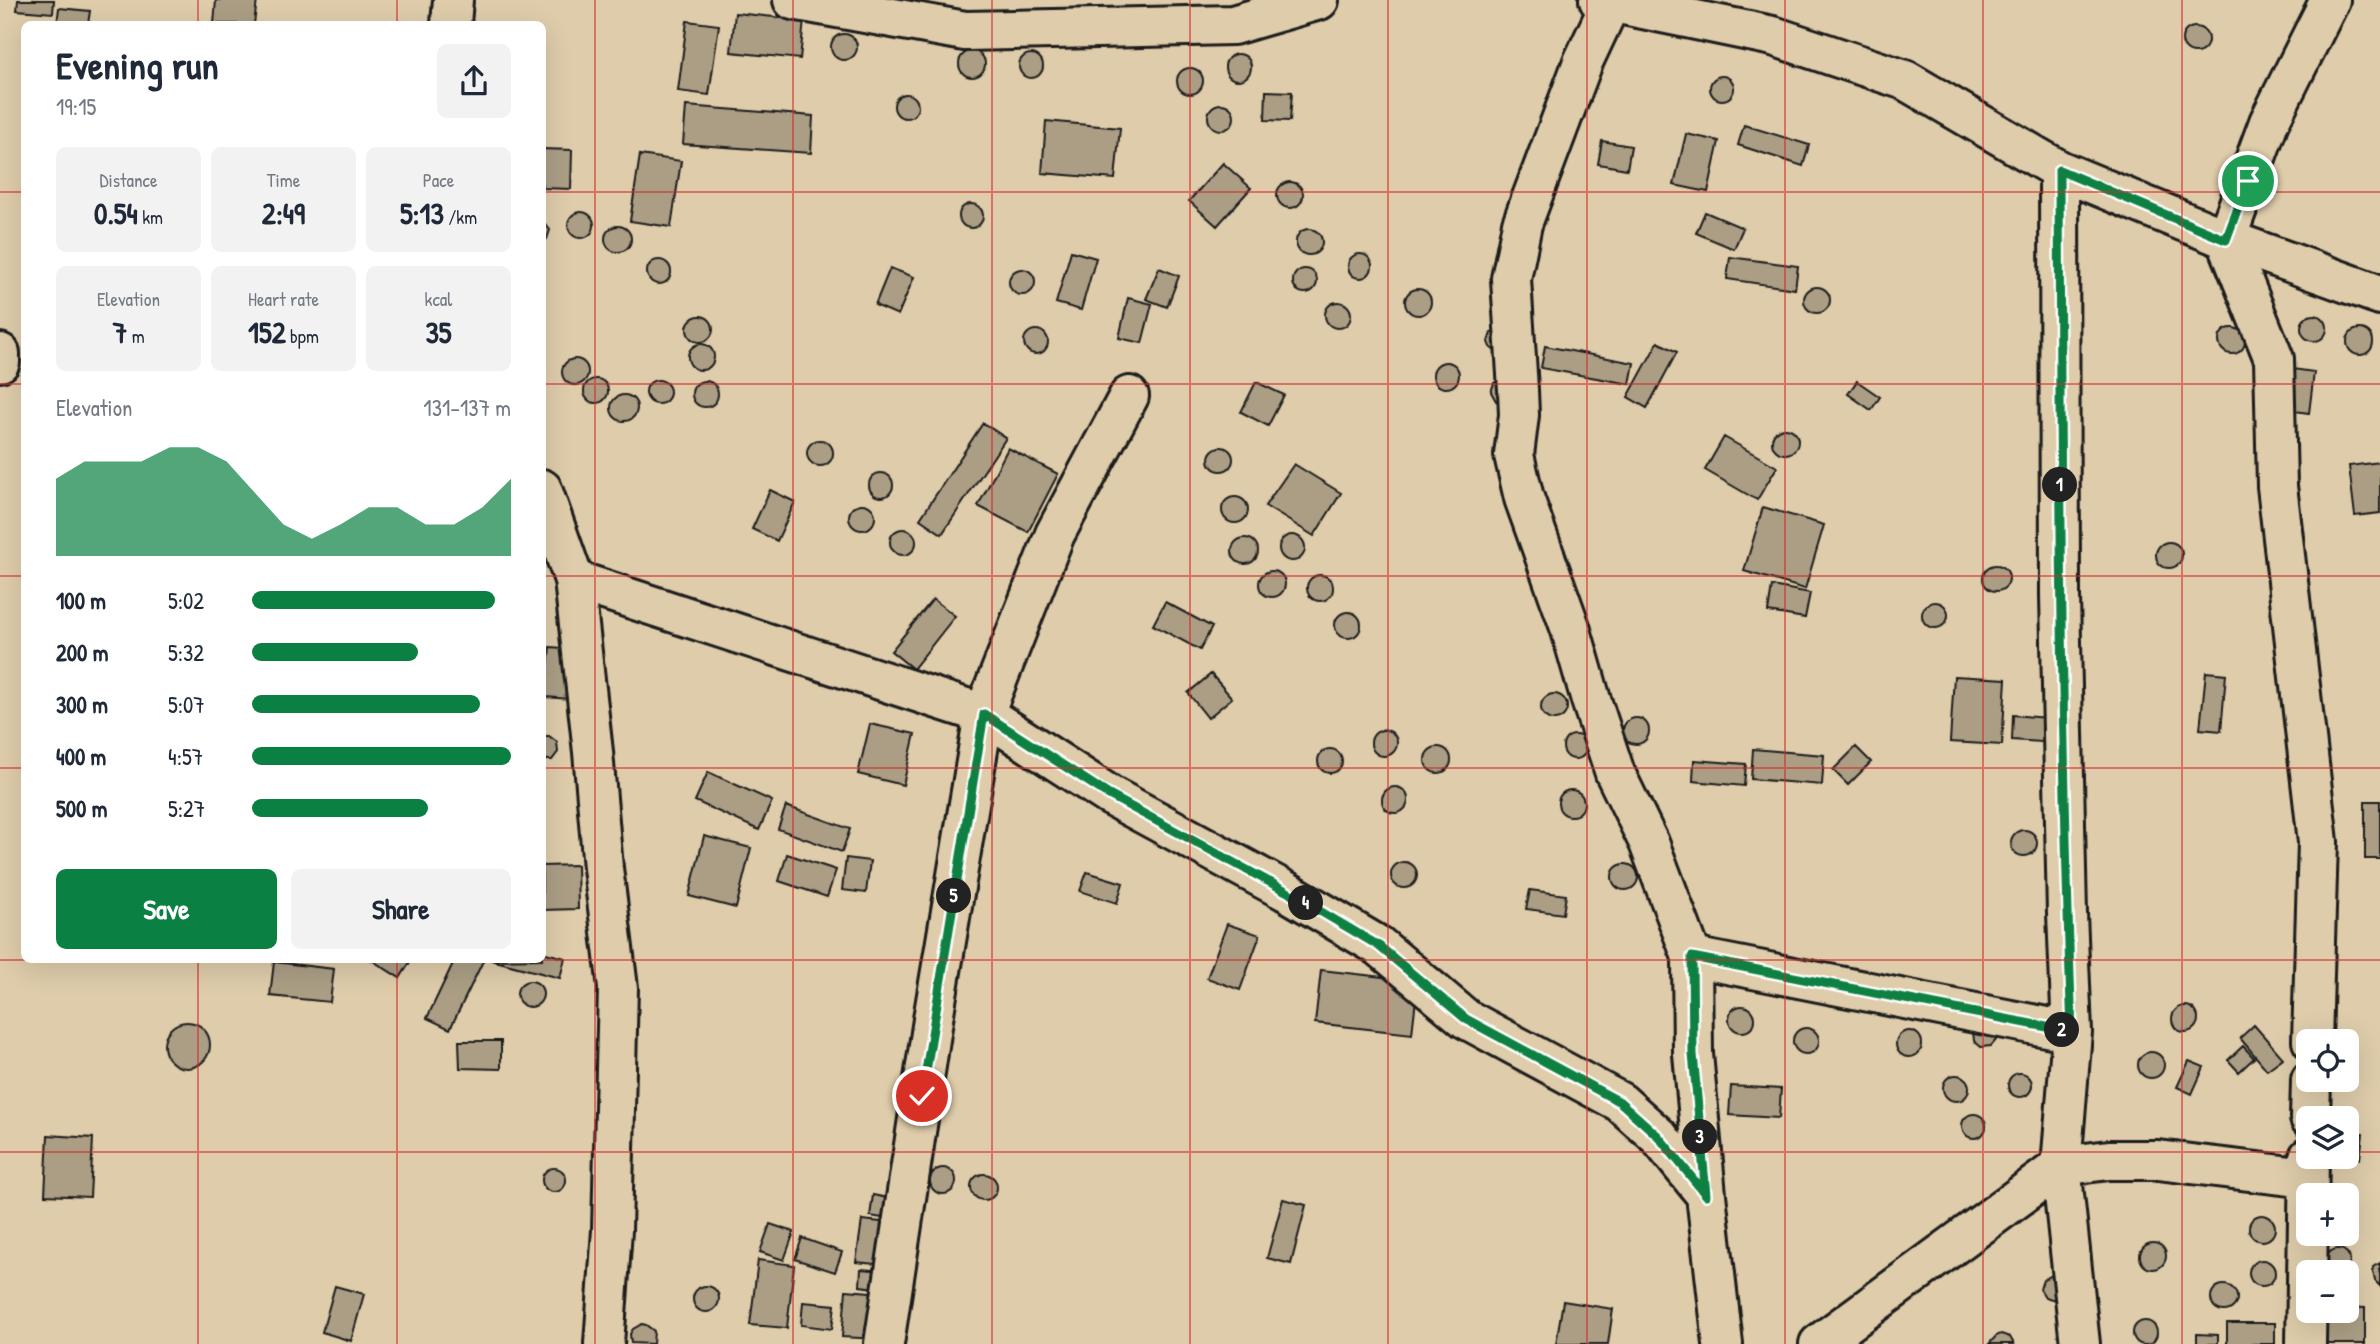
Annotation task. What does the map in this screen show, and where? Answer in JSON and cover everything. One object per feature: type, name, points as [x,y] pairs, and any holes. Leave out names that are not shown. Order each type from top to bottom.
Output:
[{"type":"street","points":[[451,21],[453,0]]},
{"type":"street","points":[[793,0],[965,31],[1233,25],[1319,0]]},
{"type":"street","points":[[2312,1029],[2318,842],[2277,486],[2274,359],[2226,240],[2269,122],[2330,0]]},
{"type":"street","points":[[1723,1344],[1693,1054],[1692,957],[1649,843],[1615,773],[1570,627],[1524,498],[1514,455],[1518,402],[1511,279],[1522,224],[1607,1],[1773,36],[1905,80],[2059,170],[2226,240],[2380,295]]},
{"type":"street","points":[[2059,170],[2061,610],[2072,1032],[2061,1166],[2081,1344]]},
{"type":"street","points":[[0,353],[0,362]]},
{"type":"street","points":[[884,1344],[934,1013],[984,714],[1055,534],[1129,397]]},
{"type":"street","points":[[546,500],[574,580],[618,988],[612,1230],[604,1344]]},
{"type":"street","points":[[574,580],[984,714],[1109,795],[1286,891],[1379,946],[1466,1019],[1620,1102],[1658,1136],[1706,1195]]},
{"type":"street","points":[[1692,957],[2072,1032]]},
{"type":"street","points":[[1819,1344],[2061,1166],[2109,1160],[2158,1160],[2296,1166]]},
{"type":"street","points":[[2306,1344],[2309,1169]]},
{"type":"building","points":[[18,0],[54,0],[53,13],[17,10]]},
{"type":"building","points":[[216,0],[257,0],[254,21],[214,21]]},
{"type":"building","points":[[59,8],[90,11],[88,21],[57,21]]},
{"type":"building","points":[[735,13],[804,20],[800,59],[731,52]]},
{"type":"building","points":[[687,21],[719,25],[709,95],[678,91]]},
{"type":"building","points":[[2195,27],[2204,31],[2208,40],[2204,49],[2195,53],[2186,49],[2182,40],[2186,31]]},
{"type":"building","points":[[844,34],[853,38],[857,47],[853,56],[844,60],[835,56],[831,47],[835,38]]},
{"type":"building","points":[[972,51],[981,55],[985,64],[981,73],[972,77],[963,73],[959,64],[963,55]]},
{"type":"building","points":[[1031,54],[1040,57],[1043,66],[1040,75],[1031,78],[1022,75],[1019,66],[1022,57]]},
{"type":"building","points":[[1238,54],[1247,58],[1251,67],[1247,76],[1238,80],[1229,76],[1225,67],[1229,58]]},
{"type":"building","points":[[1190,68],[1199,72],[1203,81],[1199,90],[1190,94],[1181,90],[1177,81],[1181,72]]},
{"type":"building","points":[[1717,76],[1727,76],[1734,83],[1734,93],[1727,100],[1717,100],[1710,93],[1710,83]]},
{"type":"building","points":[[1266,91],[1292,92],[1290,121],[1265,120]]},
{"type":"building","points":[[901,94],[911,94],[918,101],[918,111],[911,118],[901,118],[894,111],[894,101]]},
{"type":"building","points":[[1221,104],[1230,108],[1234,117],[1230,126],[1221,130],[1212,126],[1208,117],[1212,108]]},
{"type":"building","points":[[686,106],[813,116],[811,153],[683,144]]},
{"type":"building","points":[[1046,121],[1120,128],[1115,179],[1042,173]]},
{"type":"building","points":[[1744,125],[1809,145],[1803,166],[1738,145]]},
{"type":"building","points":[[1686,134],[1719,141],[1708,192],[1674,185]]},
{"type":"building","points":[[1602,141],[1631,146],[1627,169],[1598,164]]},
{"type":"building","points":[[546,149],[572,150],[571,189],[546,188]]},
{"type":"building","points":[[640,155],[681,161],[671,227],[630,221]]},
{"type":"building","points":[[1223,163],[1251,188],[1217,226],[1189,201]]},
{"type":"building","points":[[1290,182],[1299,186],[1303,195],[1299,204],[1290,208],[1281,204],[1277,195],[1281,186]]},
{"type":"building","points":[[966,204],[976,204],[983,211],[983,221],[976,228],[966,228],[959,221],[959,211]]},
{"type":"building","points":[[581,212],[590,216],[594,225],[590,234],[581,238],[572,234],[568,225],[572,216]]},
{"type":"building","points":[[1705,212],[1743,228],[1734,249],[1696,233]]},
{"type":"building","points":[[546,225],[550,230],[546,240]]},
{"type":"building","points":[[618,226],[627,230],[631,239],[627,248],[618,252],[609,248],[605,239],[609,230]]},
{"type":"building","points":[[1309,229],[1318,233],[1322,242],[1318,251],[1309,255],[1300,251],[1296,242],[1300,233]]},
{"type":"building","points":[[1071,251],[1096,258],[1081,310],[1056,303]]},
{"type":"building","points":[[1355,254],[1365,254],[1372,261],[1372,271],[1365,278],[1355,278],[1348,271],[1348,261]]},
{"type":"building","points":[[1730,257],[1798,266],[1795,289],[1727,279]]},
{"type":"building","points":[[654,260],[664,260],[671,267],[671,277],[664,284],[654,284],[647,277],[647,267]]},
{"type":"building","points":[[890,268],[914,277],[898,315],[875,305]]},
{"type":"building","points":[[1159,268],[1179,276],[1167,307],[1146,299]]},
{"type":"building","points":[[1022,269],[1031,273],[1035,282],[1031,291],[1022,295],[1013,291],[1009,282],[1013,273]]},
{"type":"building","points":[[1300,269],[1310,269],[1317,276],[1317,286],[1310,293],[1300,293],[1293,286],[1293,276]]},
{"type":"building","points":[[1817,287],[1826,291],[1830,300],[1826,309],[1817,313],[1808,309],[1804,300],[1808,291]]},
{"type":"building","points":[[1418,289],[1427,293],[1431,302],[1427,311],[1418,315],[1409,311],[1405,302],[1409,293]]},
{"type":"building","points":[[1128,298],[1152,304],[1142,343],[1119,338]]},
{"type":"building","points":[[1338,302],[1347,306],[1351,315],[1347,324],[1338,328],[1329,324],[1325,315],[1329,306]]},
{"type":"building","points":[[2314,315],[2323,319],[2327,328],[2323,337],[2314,341],[2305,337],[2301,328],[2305,319]]},
{"type":"building","points":[[700,316],[709,320],[713,329],[709,338],[700,342],[691,338],[687,329],[691,320]]},
{"type":"building","points":[[2232,328],[2241,332],[2245,341],[2241,350],[2232,354],[2223,350],[2219,341],[2223,332]]},
{"type":"building","points":[[2360,329],[2369,333],[2373,342],[2369,351],[2360,355],[2351,351],[2347,342],[2351,333]]},
{"type":"building","points":[[1031,330],[1041,330],[1048,337],[1048,347],[1041,354],[1031,354],[1024,347],[1024,337]]},
{"type":"building","points":[[1495,330],[1497,353],[1488,342]]},
{"type":"building","points":[[1658,342],[1677,352],[1647,408],[1628,397]]},
{"type":"building","points":[[701,344],[710,348],[714,357],[710,366],[701,370],[692,366],[688,357],[692,348]]},
{"type":"building","points":[[1545,346],[1634,363],[1630,384],[1541,368]]},
{"type":"building","points":[[575,359],[584,363],[588,372],[584,381],[575,385],[566,381],[562,372],[566,363]]},
{"type":"building","points":[[1446,362],[1455,366],[1459,375],[1455,384],[1446,388],[1437,384],[1433,375],[1437,366]]},
{"type":"building","points":[[2293,369],[2314,372],[2309,413],[2288,410]]},
{"type":"building","points":[[591,379],[601,379],[608,386],[608,396],[601,403],[591,403],[584,396],[584,386]]},
{"type":"building","points":[[1503,379],[1500,403],[1491,392],[1494,383]]},
{"type":"building","points":[[653,380],[663,380],[670,387],[670,397],[663,404],[653,404],[646,397],[646,387]]},
{"type":"building","points":[[705,381],[714,385],[718,394],[714,403],[705,407],[696,403],[692,394],[696,385]]},
{"type":"building","points":[[1857,381],[1880,397],[1871,410],[1848,394]]},
{"type":"building","points":[[1256,382],[1284,395],[1268,426],[1241,412]]},
{"type":"building","points":[[624,395],[633,399],[637,408],[633,417],[624,421],[615,417],[611,408],[615,399]]},
{"type":"building","points":[[983,423],[1006,438],[942,534],[920,519]]},
{"type":"building","points":[[1785,428],[1794,432],[1798,441],[1794,450],[1785,454],[1776,450],[1772,441],[1776,432]]},
{"type":"building","points":[[1724,437],[1777,467],[1757,500],[1705,470]]},
{"type":"building","points":[[820,440],[829,444],[833,453],[829,462],[820,466],[811,462],[807,453],[811,444]]},
{"type":"building","points":[[1216,447],[1226,447],[1233,454],[1233,464],[1226,471],[1216,471],[1209,464],[1209,454]]},
{"type":"building","points":[[1008,448],[1058,474],[1028,532],[978,506]]},
{"type":"building","points":[[2380,462],[2380,513],[2355,516],[2349,466]]},
{"type":"building","points":[[1294,464],[1341,493],[1314,536],[1265,506]]},
{"type":"building","points":[[876,473],[886,473],[893,480],[893,490],[886,497],[876,497],[869,490],[869,480]]},
{"type":"building","points":[[770,490],[795,502],[777,541],[752,529]]},
{"type":"building","points":[[1235,497],[1244,501],[1248,510],[1244,519],[1235,523],[1226,519],[1222,510],[1226,501]]},
{"type":"building","points":[[862,504],[871,508],[875,517],[871,526],[862,530],[853,526],[849,517],[853,508]]},
{"type":"building","points":[[1763,507],[1824,525],[1805,589],[1744,571]]},
{"type":"building","points":[[903,529],[912,533],[916,542],[912,551],[903,555],[894,551],[890,542],[894,533]]},
{"type":"building","points":[[1292,535],[1301,539],[1305,548],[1301,557],[1292,561],[1283,557],[1279,548],[1283,539]]},
{"type":"building","points":[[1245,538],[1254,542],[1258,551],[1254,560],[1245,564],[1236,560],[1232,551],[1236,542]]},
{"type":"building","points":[[2169,542],[2178,546],[2182,555],[2178,564],[2169,568],[2160,564],[2156,555],[2160,546]]},
{"type":"building","points":[[1996,565],[2005,569],[2009,578],[2005,587],[1996,591],[1987,587],[1983,578],[1987,569]]},
{"type":"building","points":[[1272,571],[1281,575],[1285,584],[1281,593],[1272,597],[1263,593],[1259,584],[1263,575]]},
{"type":"building","points":[[1320,575],[1329,579],[1333,588],[1329,597],[1320,601],[1311,597],[1307,588],[1311,579]]},
{"type":"building","points":[[1772,586],[1810,593],[1805,618],[1768,612]]},
{"type":"building","points":[[933,599],[955,616],[913,669],[891,651]]},
{"type":"building","points":[[1165,602],[1212,627],[1200,650],[1153,625]]},
{"type":"building","points":[[1935,602],[1944,606],[1948,615],[1944,624],[1935,628],[1926,624],[1922,615],[1926,606]]},
{"type":"building","points":[[1348,612],[1357,616],[1361,625],[1357,634],[1348,638],[1339,634],[1335,625],[1339,616]]},
{"type":"building","points":[[550,647],[575,649],[570,699],[546,697]]},
{"type":"building","points":[[2206,672],[2226,674],[2221,731],[2200,729]]},
{"type":"building","points":[[1211,674],[1232,698],[1208,718],[1188,693]]},
{"type":"building","points":[[1954,676],[2006,679],[2002,745],[1950,742]]},
{"type":"building","points":[[1554,694],[1563,698],[1567,707],[1563,716],[1554,720],[1545,716],[1541,707],[1545,698]]},
{"type":"building","points":[[2013,715],[2057,719],[2055,743],[2012,740]]},
{"type":"building","points":[[1636,718],[1645,722],[1649,731],[1645,740],[1636,744],[1627,740],[1623,731],[1627,722]]},
{"type":"building","points":[[870,724],[915,734],[903,785],[858,774]]},
{"type":"building","points":[[1384,730],[1393,734],[1397,743],[1393,752],[1384,756],[1375,752],[1371,743],[1375,734]]},
{"type":"building","points":[[1575,735],[1584,738],[1587,747],[1584,756],[1575,759],[1566,756],[1563,747],[1566,738]]},
{"type":"building","points":[[546,736],[557,742],[558,752],[552,760],[546,760]]},
{"type":"building","points":[[1438,747],[1447,751],[1451,760],[1447,769],[1438,773],[1429,769],[1425,760],[1429,751]]},
{"type":"building","points":[[1856,747],[1871,762],[1848,785],[1833,770]]},
{"type":"building","points":[[1330,749],[1339,752],[1342,761],[1339,770],[1330,773],[1321,770],[1318,761],[1321,752]]},
{"type":"building","points":[[1753,749],[1824,755],[1822,785],[1751,779]]},
{"type":"building","points":[[1694,760],[1746,764],[1744,786],[1693,781]]},
{"type":"building","points":[[708,772],[772,801],[759,830],[695,801]]},
{"type":"building","points":[[1395,787],[1404,791],[1408,800],[1404,809],[1395,813],[1386,809],[1382,800],[1386,791]]},
{"type":"building","points":[[1571,790],[1580,794],[1584,803],[1580,812],[1571,816],[1562,812],[1558,803],[1562,794]]},
{"type":"building","points":[[2365,801],[2380,801],[2380,859],[2365,859]]},
{"type":"building","points":[[786,806],[850,829],[842,852],[778,829]]},
{"type":"building","points":[[2024,830],[2033,834],[2037,843],[2033,852],[2024,856],[2015,852],[2011,843],[2015,834]]},
{"type":"building","points":[[704,836],[751,848],[736,908],[689,896]]},
{"type":"building","points":[[787,854],[836,870],[827,897],[779,881]]},
{"type":"building","points":[[846,858],[870,861],[866,893],[842,890]]},
{"type":"building","points":[[1404,862],[1413,866],[1417,875],[1413,884],[1404,888],[1395,884],[1391,875],[1395,866]]},
{"type":"building","points":[[1625,864],[1634,868],[1638,877],[1634,886],[1625,890],[1616,886],[1612,877],[1616,868]]},
{"type":"building","points":[[577,865],[578,909],[546,910],[546,866]]},
{"type":"building","points":[[1087,872],[1123,883],[1117,903],[1080,891]]},
{"type":"building","points":[[1530,890],[1566,895],[1563,914],[1526,909]]},
{"type":"building","points":[[1227,924],[1260,935],[1240,990],[1207,978]]},
{"type":"building","points":[[546,953],[565,958],[560,978],[502,963],[546,963]]},
{"type":"building","points":[[274,963],[334,969],[330,1002],[270,996]]},
{"type":"building","points":[[376,963],[409,963],[400,978]]},
{"type":"building","points":[[453,963],[482,963],[450,1029],[427,1018]]},
{"type":"building","points":[[1321,970],[1418,981],[1412,1034],[1315,1023]]},
{"type":"building","points":[[530,981],[539,985],[543,994],[539,1003],[530,1007],[521,1003],[517,994],[521,985]]},
{"type":"building","points":[[1742,1006],[1751,1010],[1755,1019],[1751,1028],[1742,1032],[1733,1028],[1729,1019],[1733,1010]]},
{"type":"building","points":[[2185,1006],[2194,1010],[2198,1019],[2194,1028],[2185,1032],[2176,1028],[2172,1019],[2176,1010]]},
{"type":"building","points":[[187,1022],[203,1029],[210,1045],[203,1061],[187,1068],[171,1061],[164,1045],[171,1029]]},
{"type":"building","points":[[2254,1025],[2283,1058],[2267,1070],[2240,1038]]},
{"type":"building","points":[[1806,1028],[1815,1032],[1819,1041],[1815,1050],[1806,1054],[1797,1050],[1793,1041],[1797,1032]]},
{"type":"building","points":[[1909,1031],[1918,1035],[1922,1044],[1918,1053],[1909,1057],[1900,1053],[1896,1044],[1900,1035]]},
{"type":"building","points":[[1973,1031],[1998,1034],[1997,1039],[1991,1046],[1981,1047],[1974,1041]]},
{"type":"building","points":[[459,1041],[501,1041],[501,1069],[460,1068]]},
{"type":"building","points":[[2243,1046],[2254,1058],[2239,1072],[2228,1060]]},
{"type":"building","points":[[2151,1052],[2160,1056],[2164,1065],[2160,1074],[2151,1078],[2142,1074],[2138,1065],[2142,1056]]},
{"type":"building","points":[[2189,1061],[2204,1067],[2192,1094],[2177,1087]]},
{"type":"building","points":[[2015,1073],[2025,1073],[2032,1080],[2032,1090],[2025,1097],[2015,1097],[2008,1090],[2008,1080]]},
{"type":"building","points":[[1956,1075],[1965,1079],[1969,1088],[1965,1097],[1956,1101],[1947,1097],[1943,1088],[1947,1079]]},
{"type":"building","points":[[1731,1086],[1781,1089],[1779,1118],[1729,1115]]},
{"type":"building","points":[[1969,1114],[1979,1114],[1986,1121],[1986,1131],[1979,1138],[1969,1138],[1962,1131],[1962,1121]]},
{"type":"building","points":[[2359,1134],[2363,1134],[2359,1159]]},
{"type":"building","points":[[48,1135],[93,1138],[90,1197],[45,1195]]},
{"type":"building","points":[[549,1168],[559,1168],[566,1175],[566,1185],[559,1192],[549,1192],[542,1185],[542,1175]]},
{"type":"building","points":[[943,1168],[952,1172],[956,1181],[952,1190],[943,1194],[934,1190],[930,1181],[934,1172]]},
{"type":"building","points":[[984,1174],[993,1178],[997,1187],[993,1196],[984,1200],[975,1196],[971,1187],[975,1178]]},
{"type":"building","points":[[873,1195],[893,1199],[889,1219],[870,1216]]},
{"type":"building","points":[[1283,1199],[1306,1205],[1291,1264],[1267,1258]]},
{"type":"building","points":[[2262,1215],[2271,1219],[2275,1228],[2271,1237],[2262,1241],[2253,1237],[2249,1228],[2253,1219]]},
{"type":"building","points":[[862,1220],[890,1223],[885,1265],[856,1262]]},
{"type":"building","points":[[770,1224],[794,1232],[784,1260],[760,1252]]},
{"type":"building","points":[[802,1238],[842,1252],[835,1272],[795,1259]]},
{"type":"building","points":[[2153,1243],[2162,1247],[2166,1256],[2162,1265],[2153,1269],[2144,1265],[2140,1256],[2144,1247]]},
{"type":"building","points":[[2338,1249],[2347,1252],[2350,1260],[2326,1260],[2329,1252]]},
{"type":"building","points":[[758,1260],[794,1265],[787,1328],[750,1325]]},
{"type":"building","points":[[2262,1260],[2271,1264],[2275,1273],[2271,1282],[2262,1286],[2253,1282],[2249,1273],[2253,1264]]},
{"type":"building","points":[[2380,1263],[2380,1286],[2375,1281],[2373,1272],[2374,1267]]},
{"type":"building","points":[[861,1269],[885,1271],[884,1289],[860,1286]]},
{"type":"building","points":[[2052,1275],[2057,1276],[2059,1299],[2055,1300],[2045,1297],[2040,1289],[2043,1280]]},
{"type":"building","points":[[2224,1285],[2233,1289],[2237,1298],[2233,1307],[2224,1311],[2215,1307],[2211,1298],[2215,1289]]},
{"type":"building","points":[[335,1286],[364,1294],[351,1341],[322,1332]]},
{"type":"building","points":[[706,1286],[715,1290],[719,1299],[715,1308],[706,1312],[697,1308],[693,1299],[697,1290]]},
{"type":"building","points":[[846,1290],[882,1293],[878,1339],[842,1337]]},
{"type":"building","points":[[1563,1301],[1613,1309],[1608,1344],[1556,1344]]},
{"type":"building","points":[[803,1302],[835,1305],[832,1329],[801,1325]]},
{"type":"building","points":[[2359,1308],[2365,1308],[2365,1344],[2316,1344],[2317,1323],[2359,1323]]},
{"type":"building","points":[[2145,1321],[2154,1324],[2157,1333],[2154,1342],[2145,1345],[2136,1342],[2133,1333],[2136,1324]]},
{"type":"building","points":[[2227,1323],[2275,1323],[2275,1344],[2227,1344]]},
{"type":"building","points":[[642,1324],[654,1331],[653,1344],[631,1343],[630,1334]]},
{"type":"building","points":[[2001,1334],[2010,1337],[2014,1344],[1989,1344]]},
{"type":"building","points":[[2197,1334],[2218,1335],[2218,1344],[2197,1344]]},
{"type":"route","points":[[922,1096],[984,714],[1109,795],[1286,891],[1379,946],[1466,1019],[1620,1102],[1658,1136],[1706,1195],[1693,1054],[1692,957],[2072,1032],[2060,596],[2059,170],[2226,240],[2248,181]]}]
